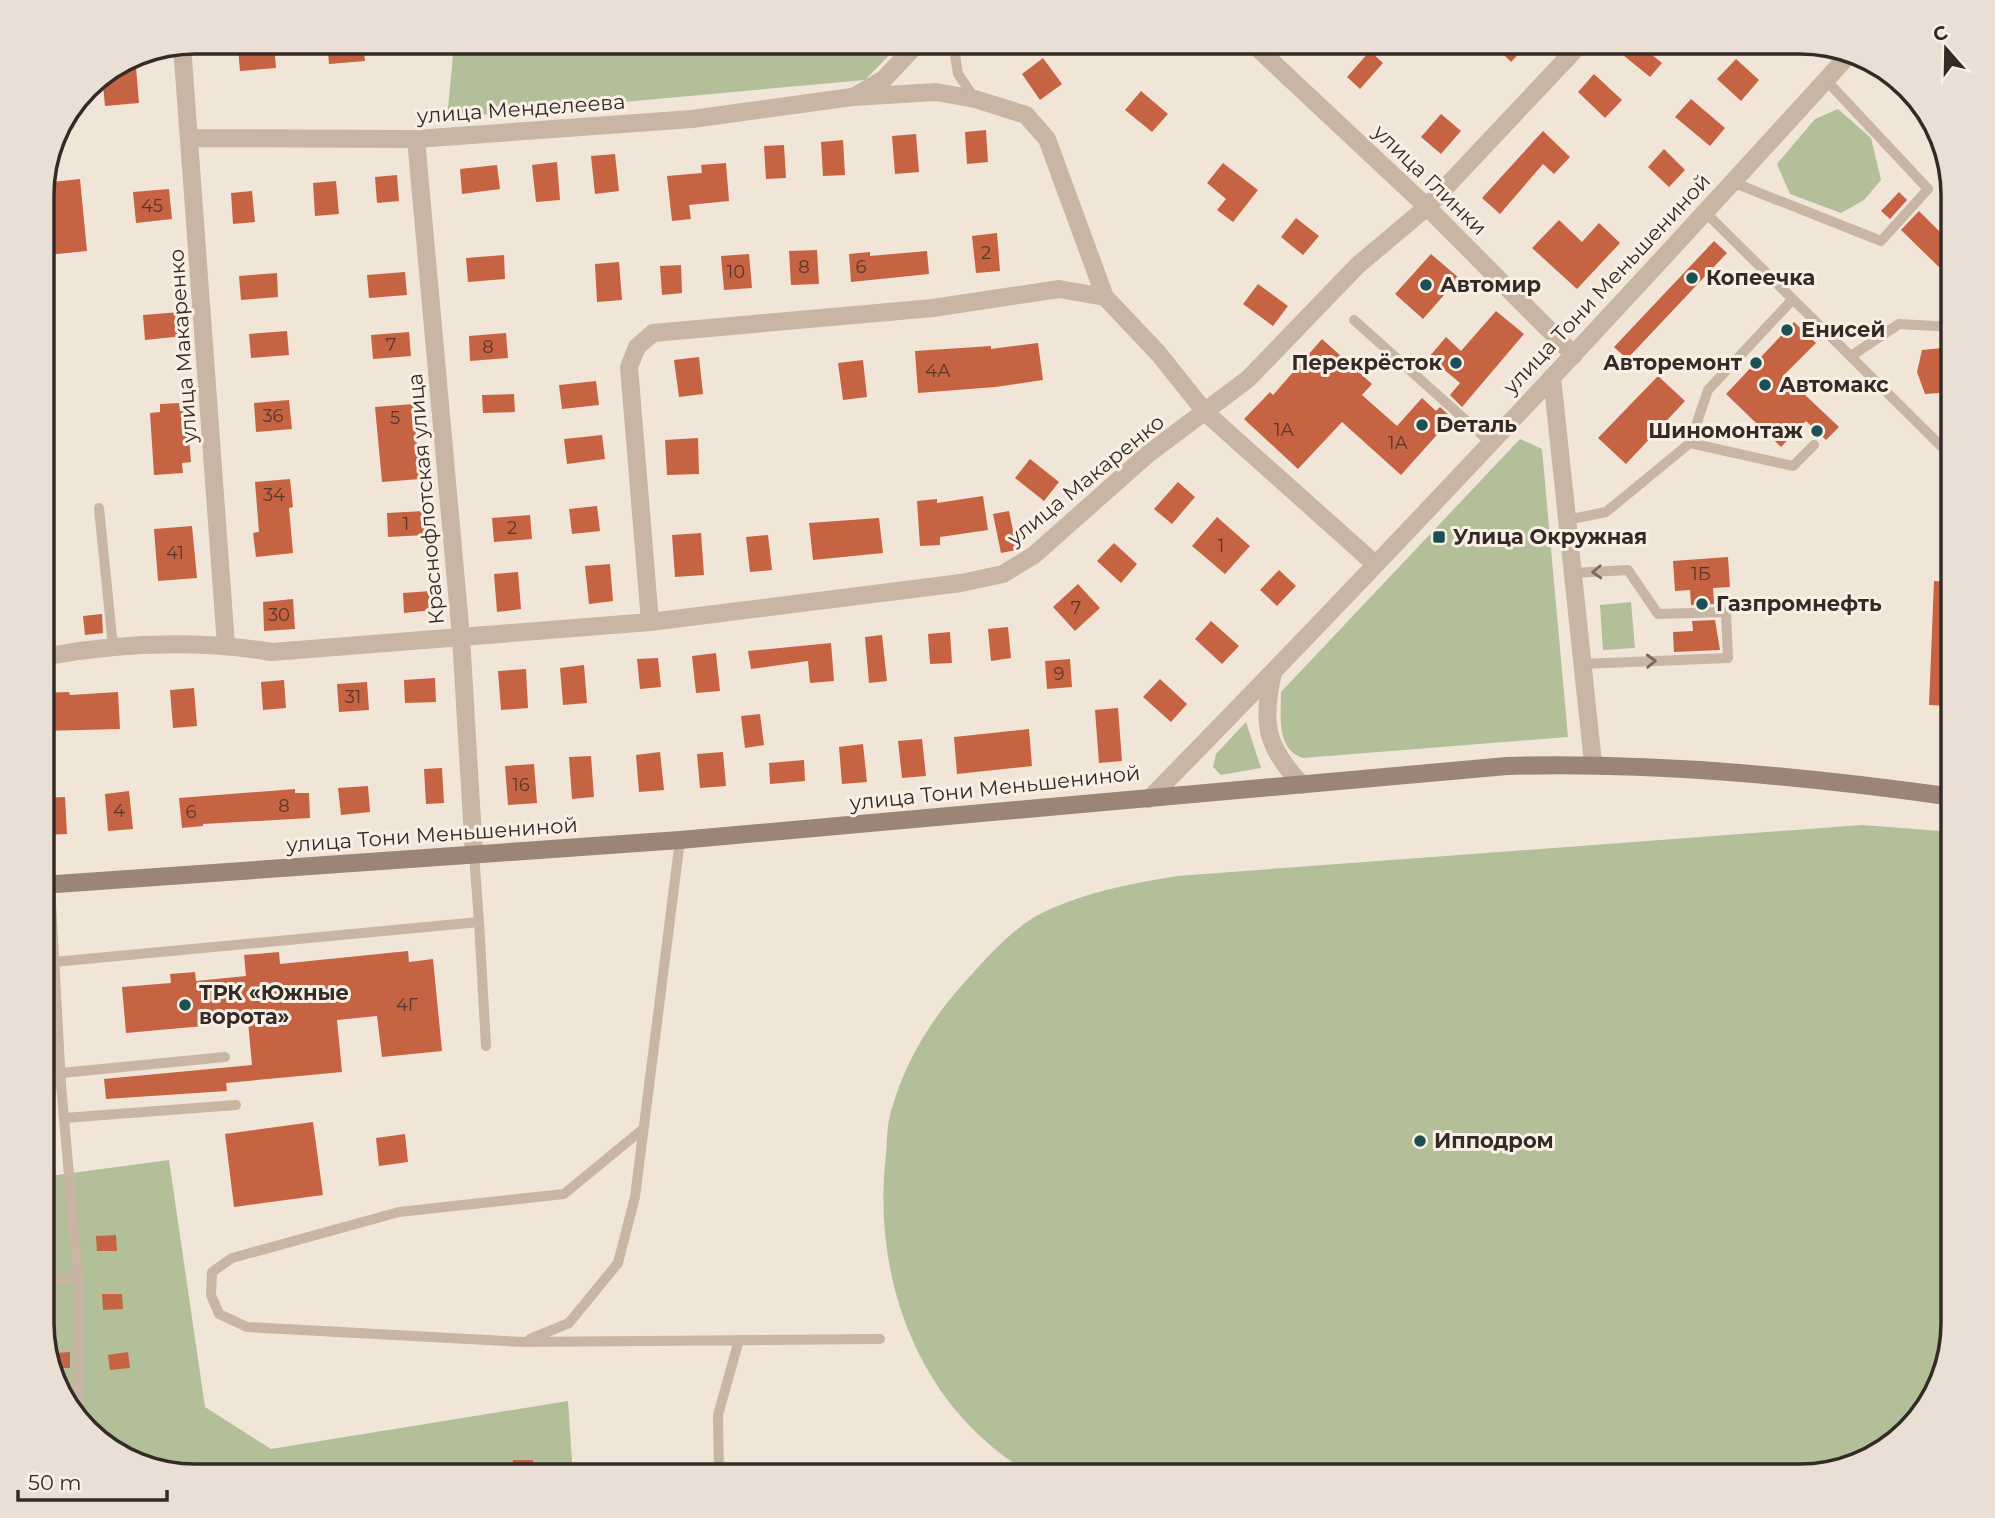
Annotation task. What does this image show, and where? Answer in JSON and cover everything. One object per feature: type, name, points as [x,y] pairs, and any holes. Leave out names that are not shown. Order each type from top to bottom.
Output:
[{"type":"main road","points":[[1149,799],[1507,766],[1593,763],[1749,774],[1941,796]]},
{"type":"main road","name":"улица Тони Меньшениной","points":[[55,883],[680,840],[1149,799]]},
{"type":"street","name":"улица Глинки","points":[[1264,54],[1427,207],[1574,355]]},
{"type":"street","name":"улица Макаренко","points":[[55,655],[91,648],[226,645],[272,652],[650,622],[961,583],[1003,574],[1034,555],[1149,454],[1248,379],[1358,265],[1427,207],[1565,54]]},
{"type":"street","name":"улица Макаренко","points":[[183,55],[226,645]]},
{"type":"street","name":"улица Менделеева","points":[[852,97],[884,79],[907,55]]},
{"type":"street","name":"улица Тони Меньшениной","points":[[1149,799],[1273,673],[1574,355],[1843,61]]},
{"type":"street","name":"улица Менделеева","points":[[191,138],[416,139],[692,119],[852,97],[936,92],[975,99],[1026,115],[1047,139],[1105,297]]},
{"type":"street","name":"Краснофлотская улица","points":[[416,139],[461,637],[474,854]]},
{"type":"street","points":[[650,622],[629,367],[637,347],[653,334],[933,308],[1059,289],[1105,297],[1158,353],[1206,413],[1376,564]]},
{"type":"street","points":[[1552,377],[1593,763]]},
{"type":"street","points":[[1273,673],[1266,700],[1271,745],[1281,763],[1302,785]]},
{"type":"lane","points":[[955,55],[958,74],[975,99]]},
{"type":"lane","points":[[1732,182],[1881,241],[1928,189],[1826,80]]},
{"type":"lane","points":[[1704,211],[1941,446]]},
{"type":"lane","points":[[1567,520],[1606,512],[1690,443],[1708,390],[1793,299]]},
{"type":"lane","points":[[1354,320],[1490,442]]},
{"type":"lane","points":[[1851,356],[1899,324],[1941,326]]},
{"type":"lane","points":[[1690,443],[1793,466],[1814,445]]},
{"type":"lane","points":[[99,508],[113,647]]},
{"type":"lane","points":[[1573,573],[1628,570],[1658,614],[1727,612],[1728,658],[1582,664]]},
{"type":"lane","points":[[524,1342],[569,1322],[618,1263],[635,1197],[680,840]]},
{"type":"lane","points":[[474,854],[486,1046]]},
{"type":"lane","points":[[55,962],[479,922]]},
{"type":"lane","points":[[55,979],[78,1278],[78,1401]]},
{"type":"lane","points":[[55,1080],[225,1056]]},
{"type":"lane","points":[[64,1118],[236,1105]]},
{"type":"lane","points":[[643,1129],[564,1194],[398,1212],[232,1258],[212,1272],[211,1294],[219,1314],[247,1327],[524,1342],[880,1339]]},
{"type":"lane","points":[[55,1279],[78,1278]]},
{"type":"lane","points":[[719,1464],[718,1415],[739,1340]]},
{"type":"green space","points":[[453,55],[890,55],[865,80],[447,118]]},
{"type":"green space","points":[[1838,109],[1871,138],[1881,180],[1864,200],[1841,213],[1790,194],[1777,164],[1815,119]]},
{"type":"green space","points":[[1520,439],[1542,449],[1568,737],[1303,758],[1294,754],[1284,740],[1282,731],[1281,692]]},
{"type":"green space","points":[[1631,602],[1635,648],[1603,650],[1600,605]]},
{"type":"green space","points":[[1246,722],[1261,768],[1221,775],[1213,767],[1216,754]]},
{"type":"green space","name":"Ипподром","points":[[1862,825],[1941,831],[1941,1323],[1933,1368],[1912,1409],[1893,1429],[1862,1449],[1836,1459],[1800,1464],[1017,1464],[995,1449],[961,1417],[933,1379],[912,1338],[896,1294],[887,1249],[883,1202],[889,1119],[898,1089],[914,1053],[935,1019],[988,957],[1031,919],[1090,894],[1177,876]]},
{"type":"green space","points":[[169,1160],[205,1407],[271,1449],[568,1401],[572,1464],[195,1464],[159,1459],[125,1445],[109,1435],[83,1409],[65,1377],[59,1359],[55,1341],[55,1175]]},
{"type":"building","points":[[1367,54],[1374,54],[1383,63],[1360,89],[1347,77]]},
{"type":"building","points":[[1503,54],[1518,54],[1511,62]]},
{"type":"building","points":[[1622,54],[1651,54],[1662,63],[1650,77]]},
{"type":"building","points":[[239,55],[275,55],[276,68],[240,71]]},
{"type":"building","points":[[328,55],[364,55],[365,61],[329,64]]},
{"type":"building","points":[[1043,58],[1062,84],[1040,100],[1022,74]]},
{"type":"building","points":[[1736,59],[1759,80],[1741,101],[1717,79]]},
{"type":"building","points":[[136,67],[139,103],[105,106],[103,88]]},
{"type":"building","points":[[1594,74],[1622,100],[1605,118],[1578,92]]},
{"type":"building","points":[[1141,91],[1168,114],[1152,132],[1125,110]]},
{"type":"building","points":[[1691,99],[1725,128],[1710,146],[1675,117]]},
{"type":"building","points":[[1441,114],[1461,131],[1441,154],[1421,137]]},
{"type":"building","points":[[986,130],[988,162],[967,164],[965,132]]},
{"type":"building","points":[[1543,131],[1570,157],[1554,174],[1543,164],[1500,214],[1482,198]]},
{"type":"building","points":[[916,134],[919,172],[895,174],[892,136]]},
{"type":"building","points":[[843,140],[845,175],[823,176],[821,142]]},
{"type":"building","points":[[784,145],[786,178],[766,179],[764,146]]},
{"type":"building","points":[[1664,149],[1685,170],[1669,187],[1648,167]]},
{"type":"building","points":[[615,154],[619,191],[595,194],[591,156]]},
{"type":"building","points":[[557,162],[560,200],[536,202],[532,165]]},
{"type":"building","points":[[726,163],[729,201],[689,205],[691,219],[672,221],[667,176],[702,173],[701,165]]},
{"type":"building","points":[[1223,163],[1258,190],[1233,222],[1217,210],[1226,199],[1207,183]]},
{"type":"building","points":[[497,165],[500,189],[462,194],[460,169]]},
{"type":"building","points":[[397,175],[399,201],[377,203],[375,177]]},
{"type":"building","points":[[80,179],[87,251],[55,254],[55,182]]},
{"type":"building","points":[[336,181],[339,214],[315,216],[313,183]]},
{"type":"building","points":[[169,189],[172,219],[136,223],[133,192]]},
{"type":"building","points":[[252,191],[255,222],[233,224],[231,193]]},
{"type":"building","points":[[1899,192],[1907,200],[1890,219],[1881,211]]},
{"type":"building","points":[[1919,211],[1941,233],[1941,265],[1939,267],[1901,230]]},
{"type":"building","points":[[1296,218],[1319,236],[1303,255],[1281,237]]},
{"type":"building","points":[[1559,220],[1582,242],[1599,223],[1620,243],[1577,289],[1532,248]]},
{"type":"building","points":[[997,233],[1000,271],[976,273],[972,236]]},
{"type":"building","points":[[1714,241],[1727,253],[1627,359],[1614,347]]},
{"type":"building","points":[[817,250],[819,284],[791,285],[789,251]]},
{"type":"building","points":[[927,251],[929,274],[851,282],[849,254],[870,252],[870,256]]},
{"type":"building","points":[[749,254],[752,288],[724,290],[721,256]]},
{"type":"building","points":[[1431,254],[1459,278],[1423,319],[1395,294]]},
{"type":"building","points":[[504,255],[505,279],[468,282],[466,258]]},
{"type":"building","points":[[619,262],[622,300],[597,302],[595,264]]},
{"type":"building","points":[[681,265],[682,293],[662,295],[660,266]]},
{"type":"building","points":[[405,272],[407,295],[369,298],[367,275]]},
{"type":"building","points":[[277,273],[278,297],[241,300],[239,276]]},
{"type":"building","points":[[1258,284],[1288,306],[1273,326],[1243,304]]},
{"type":"building","points":[[1496,311],[1524,334],[1462,407],[1450,395],[1460,383],[1429,357],[1446,337],[1461,351]]},
{"type":"building","points":[[180,312],[183,336],[145,340],[143,315]]},
{"type":"building","name":"Автомакс","points":[[1794,322],[1816,343],[1784,375],[1839,427],[1826,440],[1806,421],[1781,447],[1726,394]]},
{"type":"building","points":[[287,331],[289,355],[251,358],[249,334]]},
{"type":"building","points":[[409,332],[411,356],[373,359],[371,335]]},
{"type":"building","points":[[506,333],[508,358],[470,361],[469,336]]},
{"type":"building","points":[[1322,339],[1372,384],[1362,395],[1397,426],[1422,398],[1436,411],[1440,407],[1452,418],[1401,475],[1342,422],[1298,469],[1244,419],[1270,392],[1273,395]]},
{"type":"building","points":[[1038,343],[1043,380],[918,393],[915,351],[991,346],[991,349]]},
{"type":"building","points":[[1941,348],[1941,393],[1925,394],[1917,372],[1922,350]]},
{"type":"building","points":[[699,357],[703,394],[679,397],[674,360]]},
{"type":"building","points":[[863,360],[867,397],[843,400],[838,363]]},
{"type":"building","points":[[1658,376],[1685,401],[1626,464],[1598,438]]},
{"type":"building","points":[[596,381],[599,405],[562,409],[559,385]]},
{"type":"building","points":[[514,394],[515,412],[483,413],[482,395]]},
{"type":"building","points":[[289,400],[292,429],[256,432],[254,403]]},
{"type":"building","points":[[179,403],[180,411],[187,411],[191,462],[182,463],[183,473],[154,475],[150,413],[160,412],[160,404]]},
{"type":"building","points":[[413,404],[420,479],[382,482],[375,407]]},
{"type":"building","points":[[602,435],[605,459],[567,464],[564,439]]},
{"type":"building","points":[[698,438],[699,474],[667,475],[665,440]]},
{"type":"building","points":[[1030,459],[1059,482],[1044,501],[1015,478]]},
{"type":"building","points":[[290,479],[293,507],[289,508],[293,553],[256,557],[253,533],[259,532],[255,482]]},
{"type":"building","points":[[1178,482],[1195,497],[1172,524],[1154,509]]},
{"type":"building","points":[[983,496],[988,530],[940,537],[940,545],[920,546],[917,501],[937,499],[937,503]]},
{"type":"building","points":[[597,506],[600,531],[572,534],[569,509]]},
{"type":"building","points":[[424,511],[426,535],[388,537],[387,513]]},
{"type":"building","points":[[1009,511],[1017,550],[1001,553],[993,514]]},
{"type":"building","points":[[530,515],[532,539],[494,542],[492,518]]},
{"type":"building","points":[[1217,517],[1250,546],[1225,574],[1192,546]]},
{"type":"building","points":[[879,518],[883,553],[813,560],[809,523]]},
{"type":"building","points":[[192,526],[197,578],[158,581],[154,529]]},
{"type":"building","points":[[701,533],[704,575],[675,577],[672,535]]},
{"type":"building","points":[[768,535],[772,570],[750,572],[746,537]]},
{"type":"building","points":[[1114,543],[1137,564],[1121,583],[1097,561]]},
{"type":"building","points":[[1728,557],[1730,587],[1713,588],[1714,604],[1691,605],[1690,590],[1675,591],[1673,561]]},
{"type":"building","points":[[610,564],[613,601],[589,604],[585,566]]},
{"type":"building","points":[[1279,570],[1296,586],[1277,606],[1260,590]]},
{"type":"building","points":[[518,572],[521,609],[497,612],[494,574]]},
{"type":"building","points":[[1934,581],[1941,581],[1941,706],[1929,705]]},
{"type":"building","points":[[1078,584],[1100,608],[1075,631],[1053,607]]},
{"type":"building","points":[[431,591],[433,610],[404,613],[403,593]]},
{"type":"building","points":[[293,599],[295,629],[264,631],[263,602]]},
{"type":"building","points":[[102,614],[103,633],[85,635],[83,616]]},
{"type":"building","points":[[1715,620],[1720,650],[1674,652],[1673,632],[1693,631],[1692,621]]},
{"type":"building","points":[[1211,621],[1239,646],[1222,664],[1195,639]]},
{"type":"building","points":[[1008,627],[1011,658],[991,661],[988,629]]},
{"type":"building","points":[[950,632],[952,663],[930,664],[928,634]]},
{"type":"building","points":[[882,635],[887,681],[869,683],[865,637]]},
{"type":"building","points":[[831,643],[834,681],[810,683],[808,661],[751,669],[748,651]]},
{"type":"building","points":[[716,653],[720,691],[696,693],[692,656]]},
{"type":"building","points":[[658,658],[661,687],[640,689],[637,659]]},
{"type":"building","points":[[1070,659],[1072,687],[1047,689],[1045,661]]},
{"type":"building","points":[[584,665],[587,703],[563,705],[560,668]]},
{"type":"building","points":[[526,669],[528,708],[501,710],[498,671]]},
{"type":"building","points":[[435,678],[436,702],[405,703],[404,680]]},
{"type":"building","points":[[1160,679],[1187,704],[1171,722],[1143,697]]},
{"type":"building","points":[[284,680],[286,708],[263,710],[261,682]]},
{"type":"building","points":[[367,682],[369,710],[339,712],[337,684]]},
{"type":"building","points":[[194,688],[197,726],[173,728],[170,690]]},
{"type":"building","points":[[69,692],[70,695],[118,692],[120,729],[55,731],[55,693]]},
{"type":"building","points":[[1118,708],[1122,761],[1099,763],[1095,710]]},
{"type":"building","points":[[760,714],[764,745],[745,748],[741,716]]},
{"type":"building","points":[[1029,729],[1032,766],[957,774],[954,737]]},
{"type":"building","points":[[922,739],[926,776],[902,778],[898,741]]},
{"type":"building","points":[[863,744],[867,782],[842,784],[839,747]]},
{"type":"building","points":[[660,752],[664,790],[639,792],[636,755]]},
{"type":"building","points":[[723,752],[726,786],[700,788],[697,754]]},
{"type":"building","points":[[591,756],[594,797],[572,799],[569,757]]},
{"type":"building","points":[[804,760],[805,781],[770,784],[769,763]]},
{"type":"building","points":[[534,764],[537,803],[508,805],[505,766]]},
{"type":"building","points":[[442,768],[444,803],[426,804],[424,769]]},
{"type":"building","points":[[368,786],[370,812],[341,815],[338,788]]},
{"type":"building","points":[[295,789],[295,793],[309,793],[310,818],[203,824],[182,828],[179,798]]},
{"type":"building","points":[[129,791],[133,829],[108,831],[105,794]]},
{"type":"building","points":[[55,797],[65,797],[67,834],[55,834]]},
{"type":"building","points":[[408,951],[409,962],[433,959],[442,1051],[382,1057],[377,1016],[337,1020],[342,1072],[226,1083],[227,1091],[106,1099],[104,1079],[252,1065],[248,1022],[126,1033],[122,987],[171,983],[170,974],[195,972],[196,981],[246,976],[244,955],[279,952],[280,964]]},
{"type":"building","points":[[313,1122],[323,1195],[234,1207],[225,1134]]},
{"type":"building","points":[[405,1134],[408,1162],[379,1166],[376,1138]]},
{"type":"building","points":[[116,1235],[117,1251],[97,1251],[96,1236]]},
{"type":"building","points":[[102,1294],[122,1294],[123,1309],[103,1310]]},
{"type":"building","points":[[70,1352],[70,1368],[62,1368],[58,1353]]},
{"type":"building","points":[[128,1352],[130,1368],[110,1370],[108,1355]]},
{"type":"building","points":[[513,1460],[533,1460],[533,1464],[513,1464]]},
{"type":"place","name":"Копеечка","points":[[1692,278]]},
{"type":"place","name":"Автомир","points":[[1426,285]]},
{"type":"place","name":"Енисей","points":[[1787,330]]},
{"type":"place","name":"Перекрёсток","points":[[1456,363]]},
{"type":"place","name":"Авторемонт","points":[[1756,363]]},
{"type":"place","name":"Автомакс","points":[[1765,385]]},
{"type":"place","name":"Dеталь","points":[[1422,425]]},
{"type":"place","name":"Шиномонтаж","points":[[1817,431]]},
{"type":"place","name":"Улица Окружная","points":[[1439,537]]},
{"type":"place","name":"Газпромнефть","points":[[1702,604]]},
{"type":"place","name":"ТРК «Южные ворота»","points":[[185,1005]]},
{"type":"place","name":"Ипподром","points":[[1420,1141]]}]
